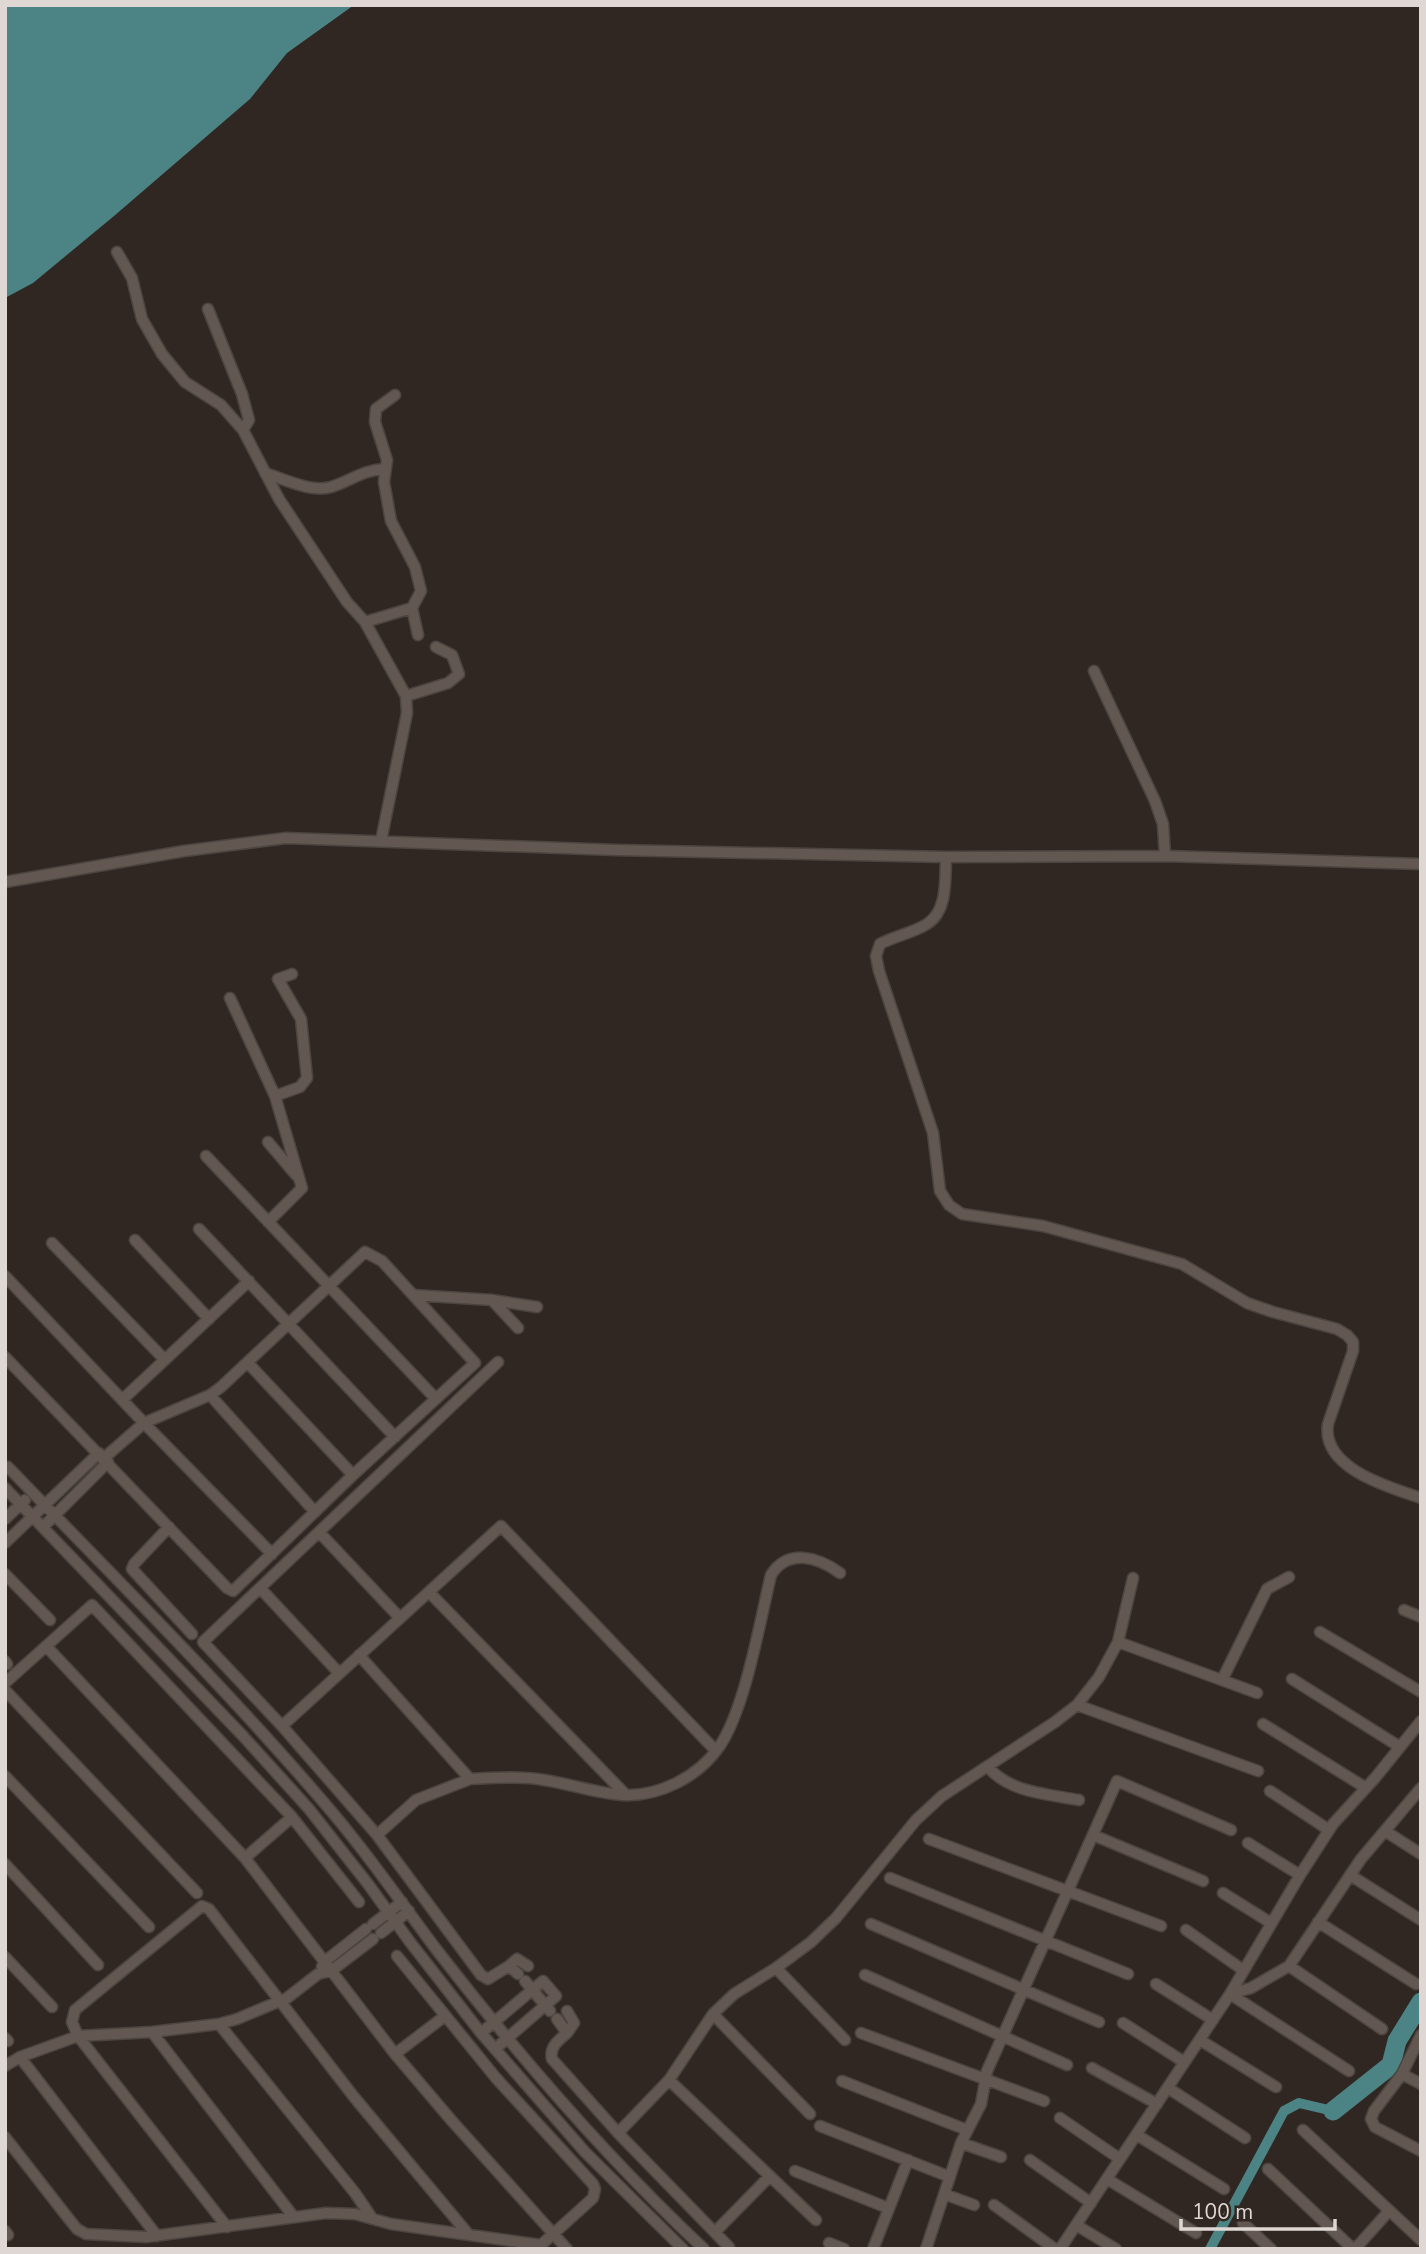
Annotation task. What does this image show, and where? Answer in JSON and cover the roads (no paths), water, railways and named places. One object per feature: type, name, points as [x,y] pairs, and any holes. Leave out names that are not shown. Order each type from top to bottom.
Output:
[{"type":"street","points":[[117,252],[132,278],[142,319],[163,354],[185,382],[221,405],[243,430],[279,499],[295,519],[347,602],[366,622],[406,696],[407,713],[382,841]]},
{"type":"street","points":[[208,309],[242,394],[249,420],[243,430]]},
{"type":"street","points":[[394,394],[376,409],[375,422],[387,460],[384,482],[391,522],[415,567],[421,591],[412,608],[418,635]]},
{"type":"street","points":[[265,473],[300,484],[327,488],[367,471],[384,469]]},
{"type":"street","points":[[366,622],[412,608]]},
{"type":"street","points":[[406,696],[448,683],[459,674],[452,654],[436,647]]},
{"type":"street","points":[[1094,671],[1155,801],[1165,835],[1165,856]]},
{"type":"street","points":[[5,882],[184,851],[286,838],[616,850],[946,857],[1165,856],[1421,864]]},
{"type":"street","points":[[946,857],[943,903],[936,917],[926,925],[880,944],[876,956],[886,997],[933,1133],[940,1191],[949,1205],[962,1214],[1043,1226],[1182,1264],[1205,1275],[1247,1303],[1325,1325],[1347,1335],[1353,1342],[1353,1351],[1326,1436],[1333,1452],[1369,1479],[1421,1499]]},
{"type":"street","points":[[275,1096],[300,1087],[307,1078],[301,1019],[278,979],[292,974]]},
{"type":"street","points":[[230,998],[275,1096],[302,1188],[268,1222]]},
{"type":"street","points":[[268,1143],[299,1178]]},
{"type":"street","points":[[206,1156],[436,1399]]},
{"type":"street","points":[[199,1228],[395,1437]]},
{"type":"street","points":[[135,1240],[209,1319]]},
{"type":"street","points":[[52,1243],[165,1360]]},
{"type":"street","points":[[5,1357],[103,1458],[230,1591],[238,1589],[353,1475],[475,1363],[382,1261],[365,1252],[248,1363],[210,1395],[144,1423],[103,1458],[46,1506],[5,1544]]},
{"type":"street","points":[[5,1276],[122,1401],[272,1554]]},
{"type":"street","points":[[122,1401],[249,1282]]},
{"type":"street","points":[[413,1295],[492,1300],[537,1307]]},
{"type":"street","points":[[492,1300],[518,1328]]},
{"type":"street","points":[[498,1362],[203,1642],[282,1726],[377,1835],[481,1975],[488,1979],[494,1977],[517,1959],[543,1981],[574,2024],[553,2047],[550,2053],[552,2059],[618,2133],[729,2247]]},
{"type":"street","points":[[248,1363],[353,1475]]},
{"type":"street","points":[[210,1395],[315,1512]]},
{"type":"street","points":[[43,1527],[103,1458]]},
{"type":"street","points":[[5,1469],[8,1466],[119,1581],[320,1798],[494,2022],[595,2139],[704,2249]]},
{"type":"street","points":[[5,1488],[188,1678],[309,1809],[481,2033],[585,2152],[683,2249]]},
{"type":"street","points":[[5,1519],[33,1492]]},
{"type":"street","points":[[282,1726],[501,1526],[716,1751]]},
{"type":"street","points":[[169,1527],[132,1569],[192,1634]]},
{"type":"street","points":[[319,1532],[400,1618]]},
{"type":"street","points":[[377,1835],[416,1801],[470,1779],[545,1780],[596,1793],[626,1795],[652,1793],[674,1784],[703,1766],[716,1751],[734,1718],[771,1575],[777,1565],[798,1558],[814,1559],[826,1563],[840,1573]]},
{"type":"street","points":[[5,1574],[50,1620]]},
{"type":"street","points":[[1222,1680],[1267,1589],[1289,1577]]},
{"type":"street","points":[[618,2133],[669,2080],[713,2014],[734,1994],[776,1968],[836,1918],[916,1820],[942,1796],[988,1768],[1077,1705],[1099,1677],[1118,1642],[1133,1578]]},
{"type":"street","points":[[105,1592],[119,1581]]},
{"type":"street","points":[[260,1588],[339,1673]]},
{"type":"street","points":[[429,1592],[626,1795]]},
{"type":"street","points":[[5,1683],[92,1605],[292,1817],[359,1902]]},
{"type":"street","points":[[1404,1610],[1421,1617]]},
{"type":"street","points":[[1320,1632],[1421,1692]]},
{"type":"street","points":[[1118,1642],[1257,1693]]},
{"type":"street","points":[[46,1646],[245,1858],[395,2054],[452,2122],[568,2249]]},
{"type":"street","points":[[359,1655],[470,1779]]},
{"type":"street","points":[[188,1678],[199,1667]]},
{"type":"street","points":[[1292,1679],[1400,1747]]},
{"type":"street","points":[[5,1690],[197,1893]]},
{"type":"street","points":[[1077,1705],[1258,1771]]},
{"type":"street","points":[[1060,2249],[1230,1994],[1329,1830],[1421,1721]]},
{"type":"street","points":[[1263,1724],[1366,1788]]},
{"type":"street","points":[[988,1768],[997,1778],[1012,1786],[1079,1800]]},
{"type":"street","points":[[5,1776],[149,1927]]},
{"type":"street","points":[[926,2249],[961,2143],[981,2104],[987,2071],[1117,1781],[1231,1830]]},
{"type":"street","points":[[1230,1994],[1251,1988],[1289,1966],[1350,1875],[1421,1788]]},
{"type":"street","points":[[1270,1791],[1329,1830]]},
{"type":"street","points":[[309,1809],[320,1798]]},
{"type":"street","points":[[245,1858],[292,1817]]},
{"type":"street","points":[[1385,1831],[1421,1854]]},
{"type":"street","points":[[1093,1835],[1203,1881]]},
{"type":"street","points":[[929,1839],[1161,1926]]},
{"type":"street","points":[[1248,1843],[1300,1875]]},
{"type":"street","points":[[5,1864],[97,1965]]},
{"type":"street","points":[[1350,1875],[1421,1920]]},
{"type":"street","points":[[890,1878],[1128,1974]]},
{"type":"street","points":[[1223,1893],[1271,1923]]},
{"type":"street","points":[[5,2066],[20,2057],[78,2036],[152,2032],[219,2024],[248,2015],[279,2002],[318,1974],[366,1929],[402,1902]]},
{"type":"street","points":[[227,2227],[78,2036],[72,2022],[75,2010],[202,1906],[209,1909],[397,2150],[469,2235]]},
{"type":"street","points":[[328,1966],[374,1938],[410,1911]]},
{"type":"street","points":[[1318,1922],[1416,1984]]},
{"type":"street","points":[[871,1924],[1099,2022]]},
{"type":"street","points":[[366,1929],[374,1938]]},
{"type":"street","points":[[1186,1930],[1243,1970]]},
{"type":"street","points":[[5,2137],[77,2229],[86,2234],[157,2236],[326,2213],[355,2214],[391,2224],[541,2245],[593,2198],[593,2184],[496,2078],[397,1956]]},
{"type":"street","points":[[5,1957],[51,2007]]},
{"type":"street","points":[[509,1966],[567,2033]]},
{"type":"street","points":[[1289,1966],[1382,2029]]},
{"type":"street","points":[[776,1968],[845,2040]]},
{"type":"street","points":[[865,1975],[1067,2065]]},
{"type":"street","points":[[481,2033],[494,2022],[525,1982],[543,1981]]},
{"type":"street","points":[[1156,1984],[1213,2020]]},
{"type":"street","points":[[1230,1994],[1349,2071]]},
{"type":"street","points":[[495,2049],[561,2003]]},
{"type":"street","points":[[713,2014],[810,2115]]},
{"type":"street","points":[[395,2054],[445,2016]]},
{"type":"street","points":[[1123,2023],[1185,2063]]},
{"type":"street","points":[[219,2024],[355,2193],[372,2218]]},
{"type":"street","points":[[152,2032],[293,2216]]},
{"type":"street","points":[[861,2033],[1044,2101]]},
{"type":"street","points":[[1421,2035],[1402,2074],[1371,2119],[1375,2127],[1421,2151]]},
{"type":"street","points":[[1200,2040],[1276,2087]]},
{"type":"street","points":[[20,2057],[157,2236]]},
{"type":"street","points":[[1092,2068],[1157,2104]]},
{"type":"street","points":[[1402,2074],[1421,2084]]},
{"type":"street","points":[[669,2080],[816,2220]]},
{"type":"street","points":[[842,2081],[967,2130]]},
{"type":"street","points":[[1168,2088],[1245,2138]]},
{"type":"street","points":[[1060,2118],[1120,2159]]},
{"type":"street","points":[[820,2126],[950,2177]]},
{"type":"street","points":[[1303,2130],[1421,2240]]},
{"type":"street","points":[[1136,2135],[1224,2189]]},
{"type":"street","points":[[961,2143],[1001,2157]]},
{"type":"street","points":[[873,2249],[908,2160]]},
{"type":"street","points":[[1030,2160],[1091,2203]]},
{"type":"street","points":[[1268,2169],[1354,2249],[1389,2211]]},
{"type":"street","points":[[796,2171],[888,2208]]},
{"type":"street","points":[[715,2232],[769,2176]]},
{"type":"street","points":[[1107,2179],[1196,2233]]},
{"type":"street","points":[[944,2194],[974,2205]]},
{"type":"street","points":[[994,2205],[1055,2249]]},
{"type":"street","points":[[1243,2223],[1271,2249]]},
{"type":"street","points":[[1076,2225],[1116,2249]]},
{"type":"street","points":[[829,2244],[844,2249]]},
{"type":"water","points":[[5,5],[354,5],[287,53],[250,99],[114,216],[33,283],[5,298]]},
{"type":"waterway","points":[[1333,2111],[1391,2065],[1397,2041],[1421,2002]]},
{"type":"waterway","points":[[1210,2249],[1284,2111],[1299,2103],[1333,2111]]}]
